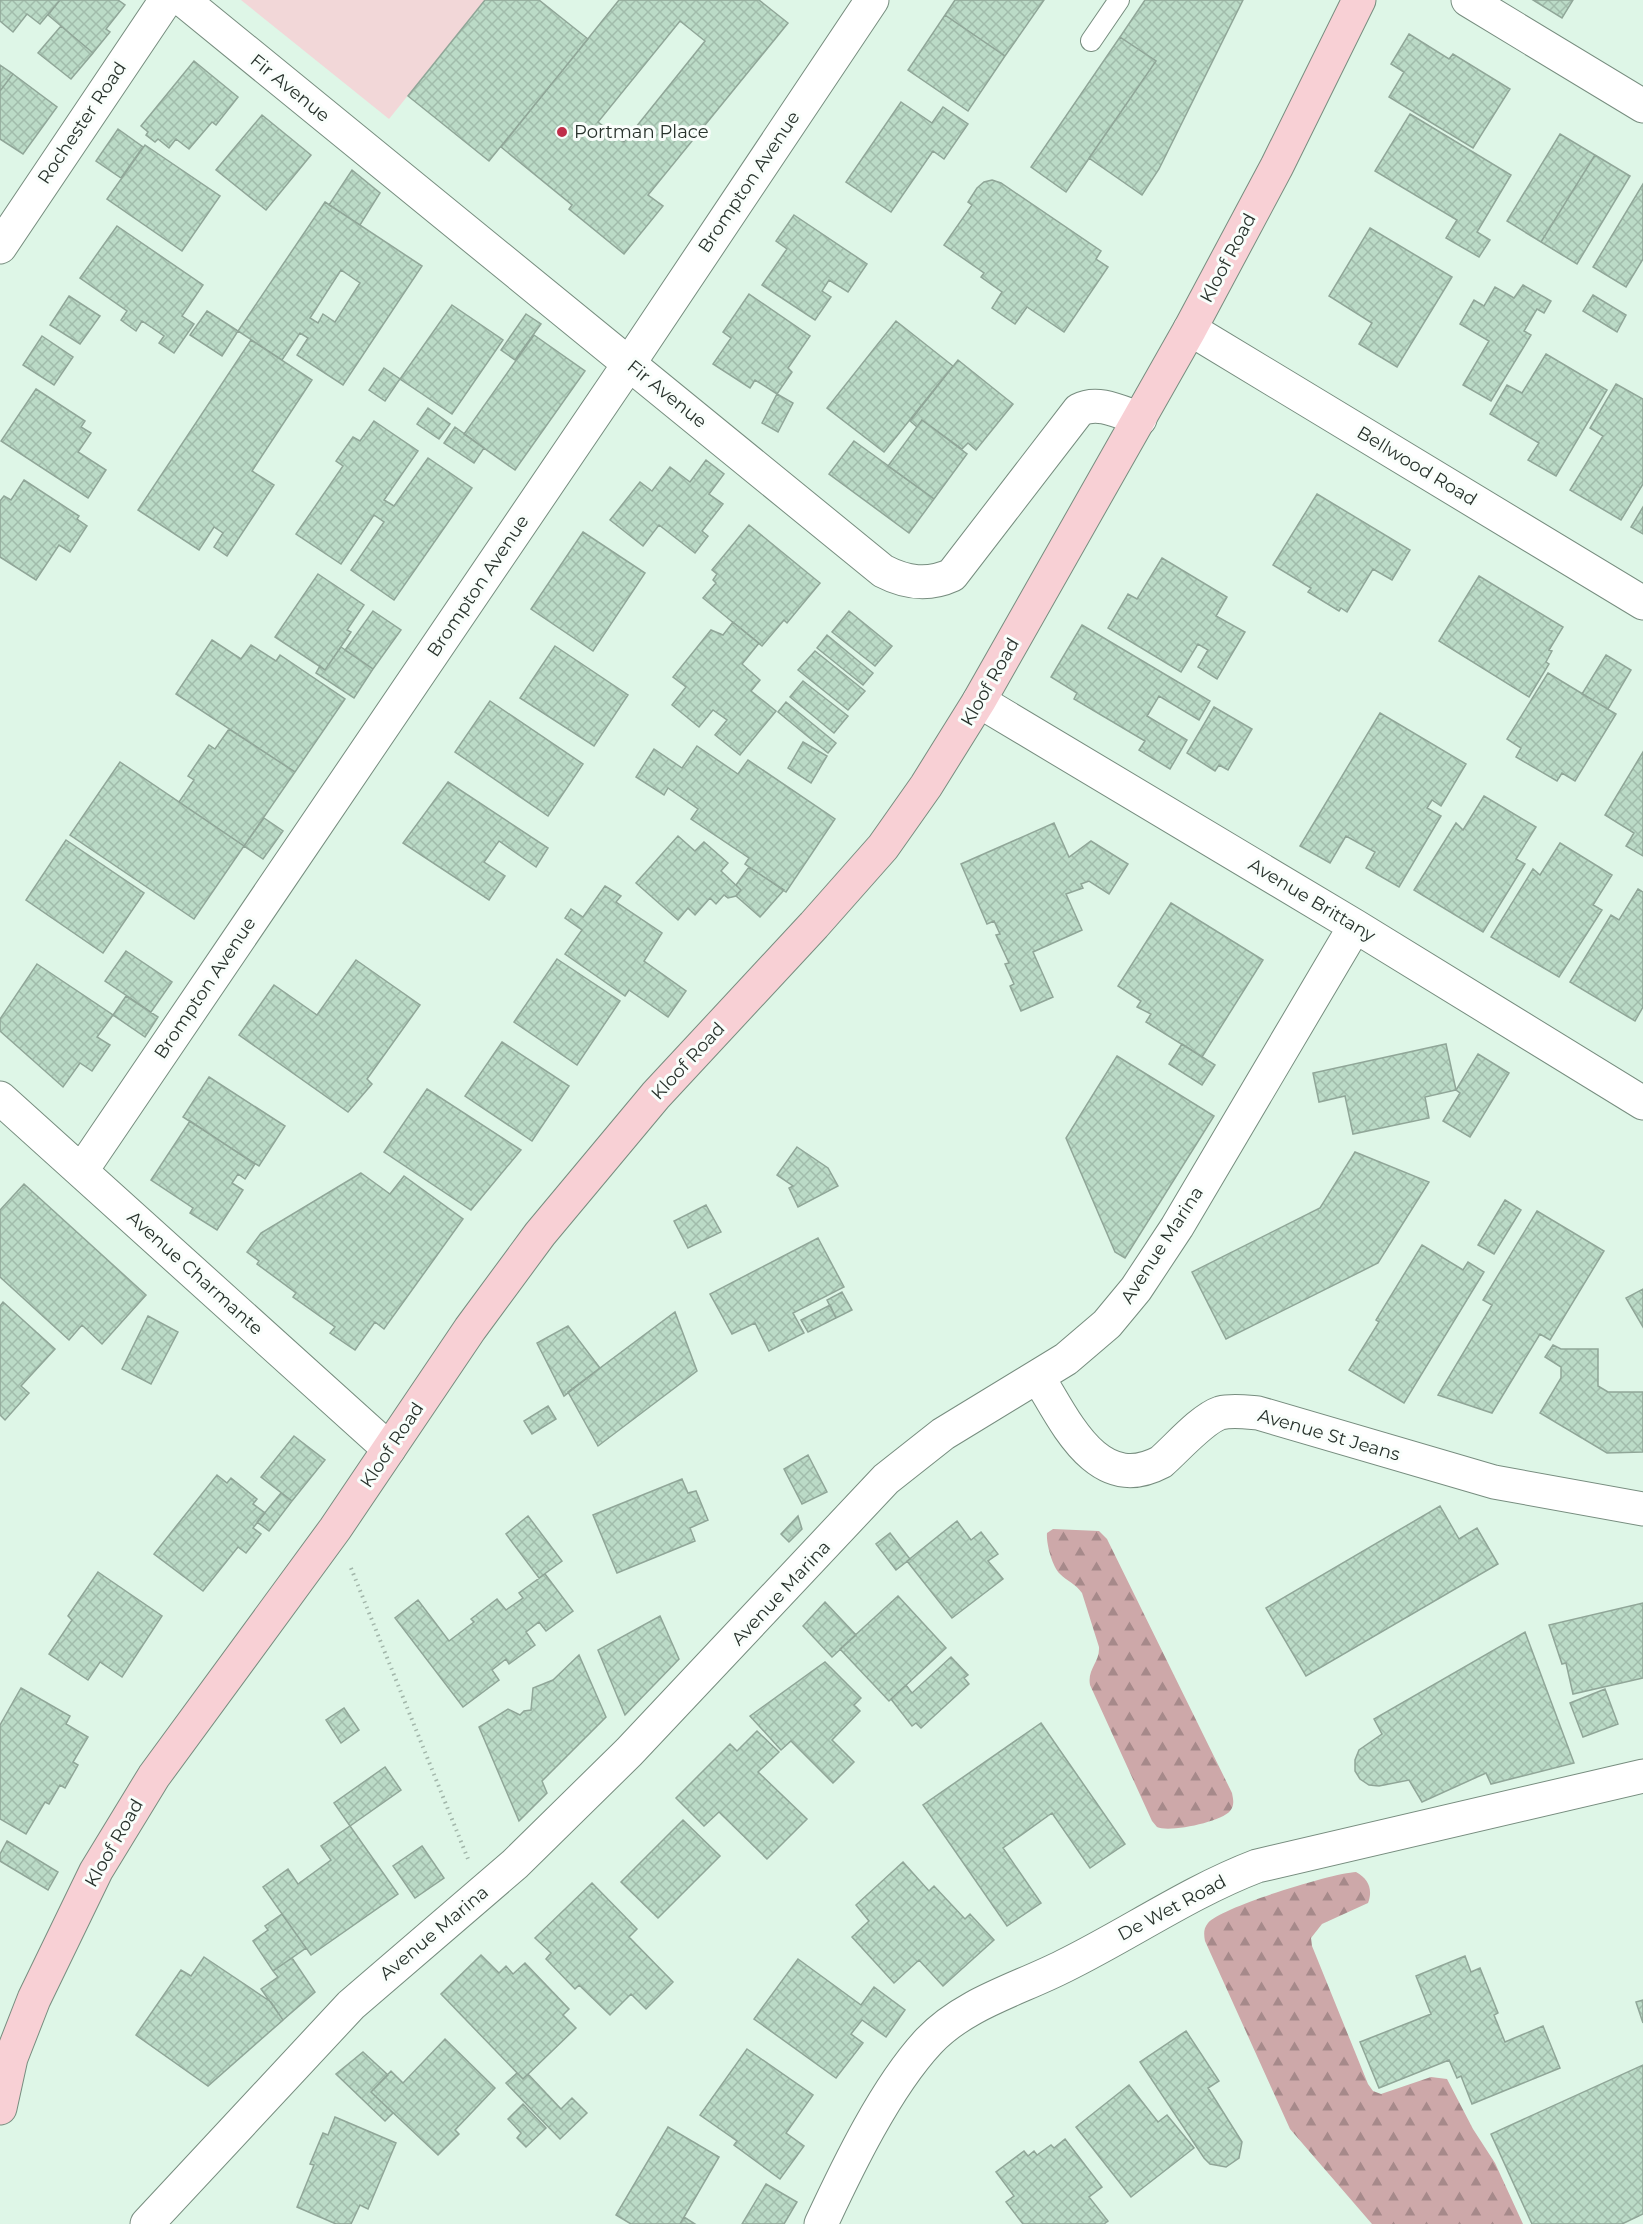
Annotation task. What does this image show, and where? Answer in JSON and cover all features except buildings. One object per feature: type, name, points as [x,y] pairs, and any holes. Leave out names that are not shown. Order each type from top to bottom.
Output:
[{"type":"main road","name":"Kloof Road","points":[[0,2108],[8,2068],[34,1999],[122,1824],[199,1711],[335,1529],[470,1329],[546,1226],[656,1095],[814,925],[888,840],[915,804],[979,701],[1190,329],[1277,166],[1359,0]]},
{"type":"street","name":"Rochester Road","points":[[0,247],[166,0]]},
{"type":"street","name":"Fir Avenue","points":[[183,0],[883,572],[909,582],[932,582],[943,579],[960,567],[1070,418],[1079,410],[1088,405],[1098,405],[1140,419]]},
{"type":"street","name":"Brompton Avenue","points":[[82,1170],[872,0]]},
{"type":"street","points":[[1468,0],[1643,106]]},
{"type":"street","name":"Bellwood Road","points":[[1190,329],[1643,603]]},
{"type":"street","name":"Avenue Brittany","points":[[979,701],[1355,926],[1643,1103]]},
{"type":"street","name":"Avenue Marina","points":[[147,2224],[351,2005],[482,1894],[537,1844],[629,1752],[886,1479],[943,1434],[1038,1377],[1094,1336],[1136,1289],[1177,1227],[1355,926]]},
{"type":"street","name":"Avenue Charmante","points":[[0,1098],[389,1449]]},
{"type":"street","name":"Avenue St Jeans","points":[[1038,1377],[1081,1444],[1096,1459],[1113,1468],[1137,1470],[1161,1462],[1214,1416],[1226,1412],[1258,1413],[1494,1482],[1643,1509]]},
{"type":"street","name":"De Wet Road","points":[[821,2224],[866,2138],[909,2067],[930,2040],[972,2009],[1064,1966],[1215,1883],[1257,1866],[1643,1776]]},
{"type":"lane","points":[[1091,41],[1119,0]]},
{"type":"path","points":[[335,1529],[482,1894]]},
{"type":"green space","points":[[1053,1529],[1099,1531],[1107,1539],[1232,1793],[1233,1806],[1225,1815],[1206,1822],[1172,1829],[1157,1827],[1152,1821],[1090,1685],[1090,1674],[1098,1657],[1099,1647],[1082,1593],[1060,1574],[1052,1560],[1047,1533]]},
{"type":"green space","points":[[1356,1872],[1369,1885],[1368,1903],[1322,1924],[1311,1938],[1312,1946],[1368,2084],[1373,2091],[1381,2094],[1431,2077],[1447,2079],[1473,2129],[1495,2163],[1523,2224],[1372,2224],[1290,2129],[1205,1941],[1205,1930],[1208,1923],[1233,1908],[1302,1884]]},
{"type":"shaded area","points":[[241,0],[485,0],[389,119]]},
{"type":"place","name":"Portman Place","points":[[562,132]]}]
